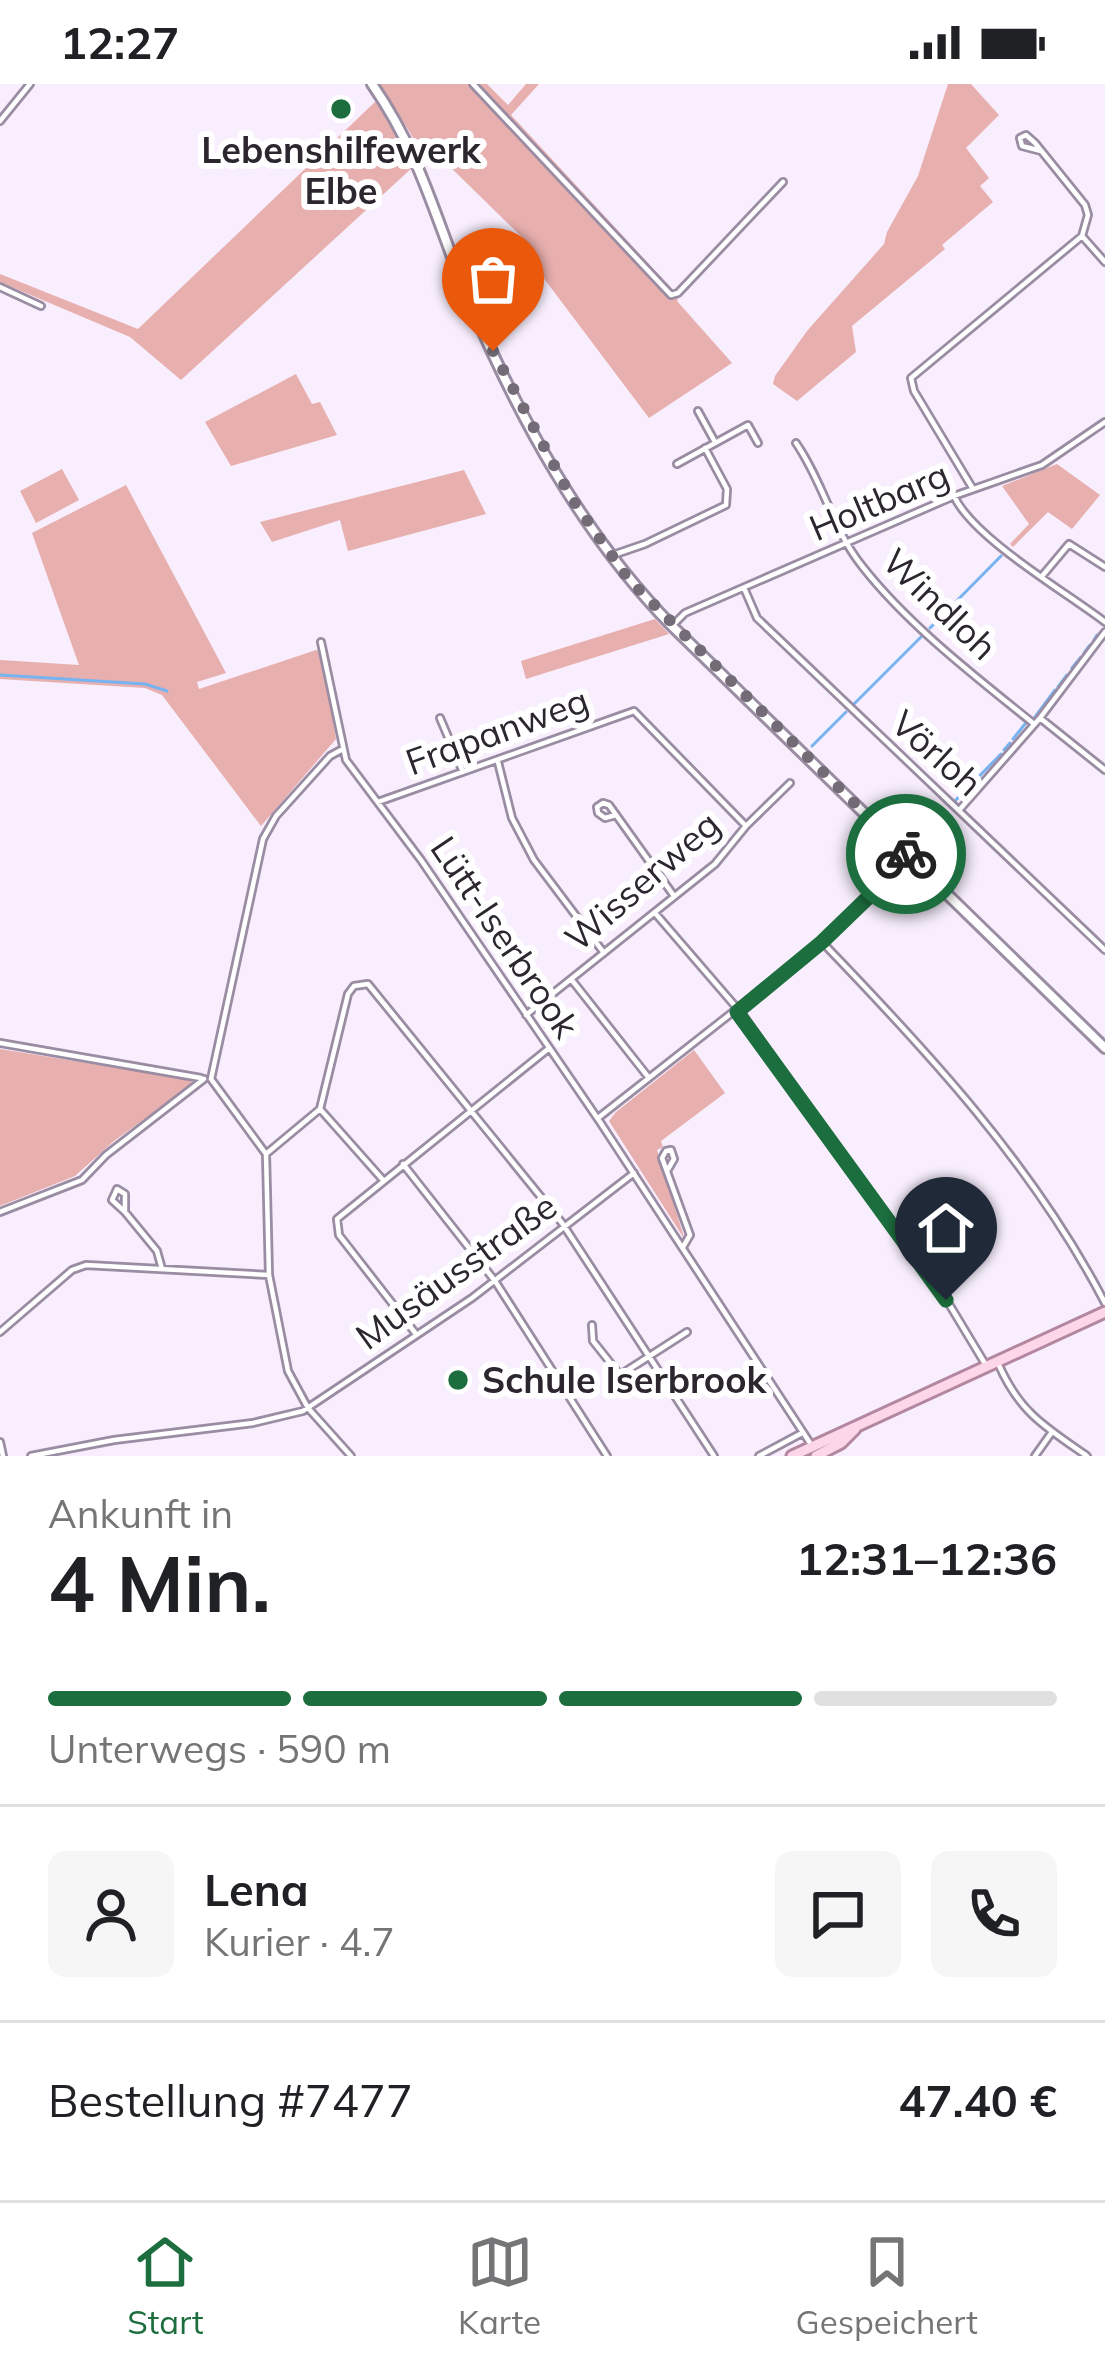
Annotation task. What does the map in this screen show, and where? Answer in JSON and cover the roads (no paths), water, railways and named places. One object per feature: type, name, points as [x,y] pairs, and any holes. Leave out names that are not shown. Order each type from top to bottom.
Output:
[{"type":"main road","points":[[372,84],[424,173],[493,351],[572,499],[610,556],[672,626],[1105,1048]]},
{"type":"main road","points":[[792,1456],[818,1453],[855,1429],[1105,1308]]},
{"type":"street","points":[[0,122],[30,84]]},
{"type":"street","points":[[473,84],[671,295],[784,182]]},
{"type":"street","points":[[973,489],[911,378],[1082,236],[1088,215],[1085,205],[1041,151]]},
{"type":"street","points":[[1082,236],[1105,262]]},
{"type":"street","points":[[0,287],[41,306]]},
{"type":"street","points":[[698,411],[716,442]]},
{"type":"street","name":"Holtbarg","points":[[672,626],[686,613],[954,496],[1042,465],[1105,422]]},
{"type":"street","points":[[677,464],[748,425],[758,443]]},
{"type":"street","name":"Windloh","points":[[796,443],[864,569],[956,660],[1105,770]]},
{"type":"street","points":[[610,556],[726,505],[727,489],[705,448]]},
{"type":"street","points":[[954,496],[963,512],[1002,549],[1105,622]]},
{"type":"street","points":[[1042,575],[1069,544],[1105,567]]},
{"type":"street","name":"Vörloh","points":[[744,588],[757,618],[1105,950]]},
{"type":"street","points":[[1098,617],[1105,606]]},
{"type":"street","points":[[960,810],[1105,632]]},
{"type":"street","name":"Lütt-Iserbrook","points":[[321,642],[341,749],[598,1118],[818,1453]]},
{"type":"street","name":"Frapanweg","points":[[378,802],[634,711],[746,826]]},
{"type":"street","points":[[440,718],[464,772]]},
{"type":"street","points":[[0,1212],[82,1180],[106,1155],[207,1079],[263,839],[276,816],[329,756],[341,749]]},
{"type":"street","points":[[498,762],[512,818],[534,860],[604,952]]},
{"type":"street","name":"Wisserweg","points":[[526,1015],[715,864],[790,783]]},
{"type":"street","points":[[616,815],[674,896]]},
{"type":"street","points":[[598,1118],[822,942],[910,857]]},
{"type":"street","points":[[655,913],[737,1012],[1018,1403],[1088,1456]]},
{"type":"street","points":[[822,942],[967,1098],[1078,1254],[1105,1308]]},
{"type":"street","points":[[571,979],[649,1078]]},
{"type":"street","points":[[266,1154],[320,1109],[348,994],[358,984],[373,988],[566,1227],[714,1456]]},
{"type":"street","points":[[0,1043],[207,1079],[266,1154],[269,1275],[285,1360],[308,1408],[351,1456]]},
{"type":"street","points":[[416,1334],[336,1229],[340,1215],[548,1048]]},
{"type":"street","points":[[320,1109],[383,1180]]},
{"type":"street","points":[[403,1164],[495,1281],[607,1456]]},
{"type":"street","name":"Lütt-Iserbrook","points":[[667,1171],[690,1235],[683,1247]]},
{"type":"street","name":"Musäusstraße","points":[[31,1456],[254,1423],[308,1408],[495,1281],[634,1173]]},
{"type":"street","points":[[124,1213],[157,1251],[162,1269]]},
{"type":"street","points":[[0,1331],[80,1267],[269,1275]]},
{"type":"street","points":[[592,1325],[593,1341],[617,1374],[687,1332]]},
{"type":"street","points":[[1035,1456],[1052,1432]]},
{"type":"street","points":[[759,1456],[802,1433]]},
{"type":"street","points":[[0,1442],[2,1456]]},
{"type":"street","points":[[80,1447],[82,1456]]},
{"type":"waterway","points":[[930,628],[1001,556]]},
{"type":"waterway","points":[[854,704],[924,634]]},
{"type":"waterway","points":[[1094,640],[1097,635]]},
{"type":"waterway","points":[[1084,653],[1090,645]]},
{"type":"waterway","points":[[1072,668],[1081,657]]},
{"type":"waterway","points":[[0,675],[145,684],[167,691]]},
{"type":"waterway","points":[[1058,687],[1067,675]]},
{"type":"waterway","points":[[1035,717],[1055,690]]},
{"type":"waterway","points":[[812,746],[846,712]]},
{"type":"waterway","points":[[1013,739],[1025,724]]},
{"type":"waterway","points":[[1004,750],[1010,743]]},
{"type":"waterway","points":[[954,802],[1001,754]]},
{"type":"place","name":"Lebenshilfewerk Elbe","points":[[341,109]]},
{"type":"place","name":"Schule Iserbrook","points":[[458,1380]]}]
